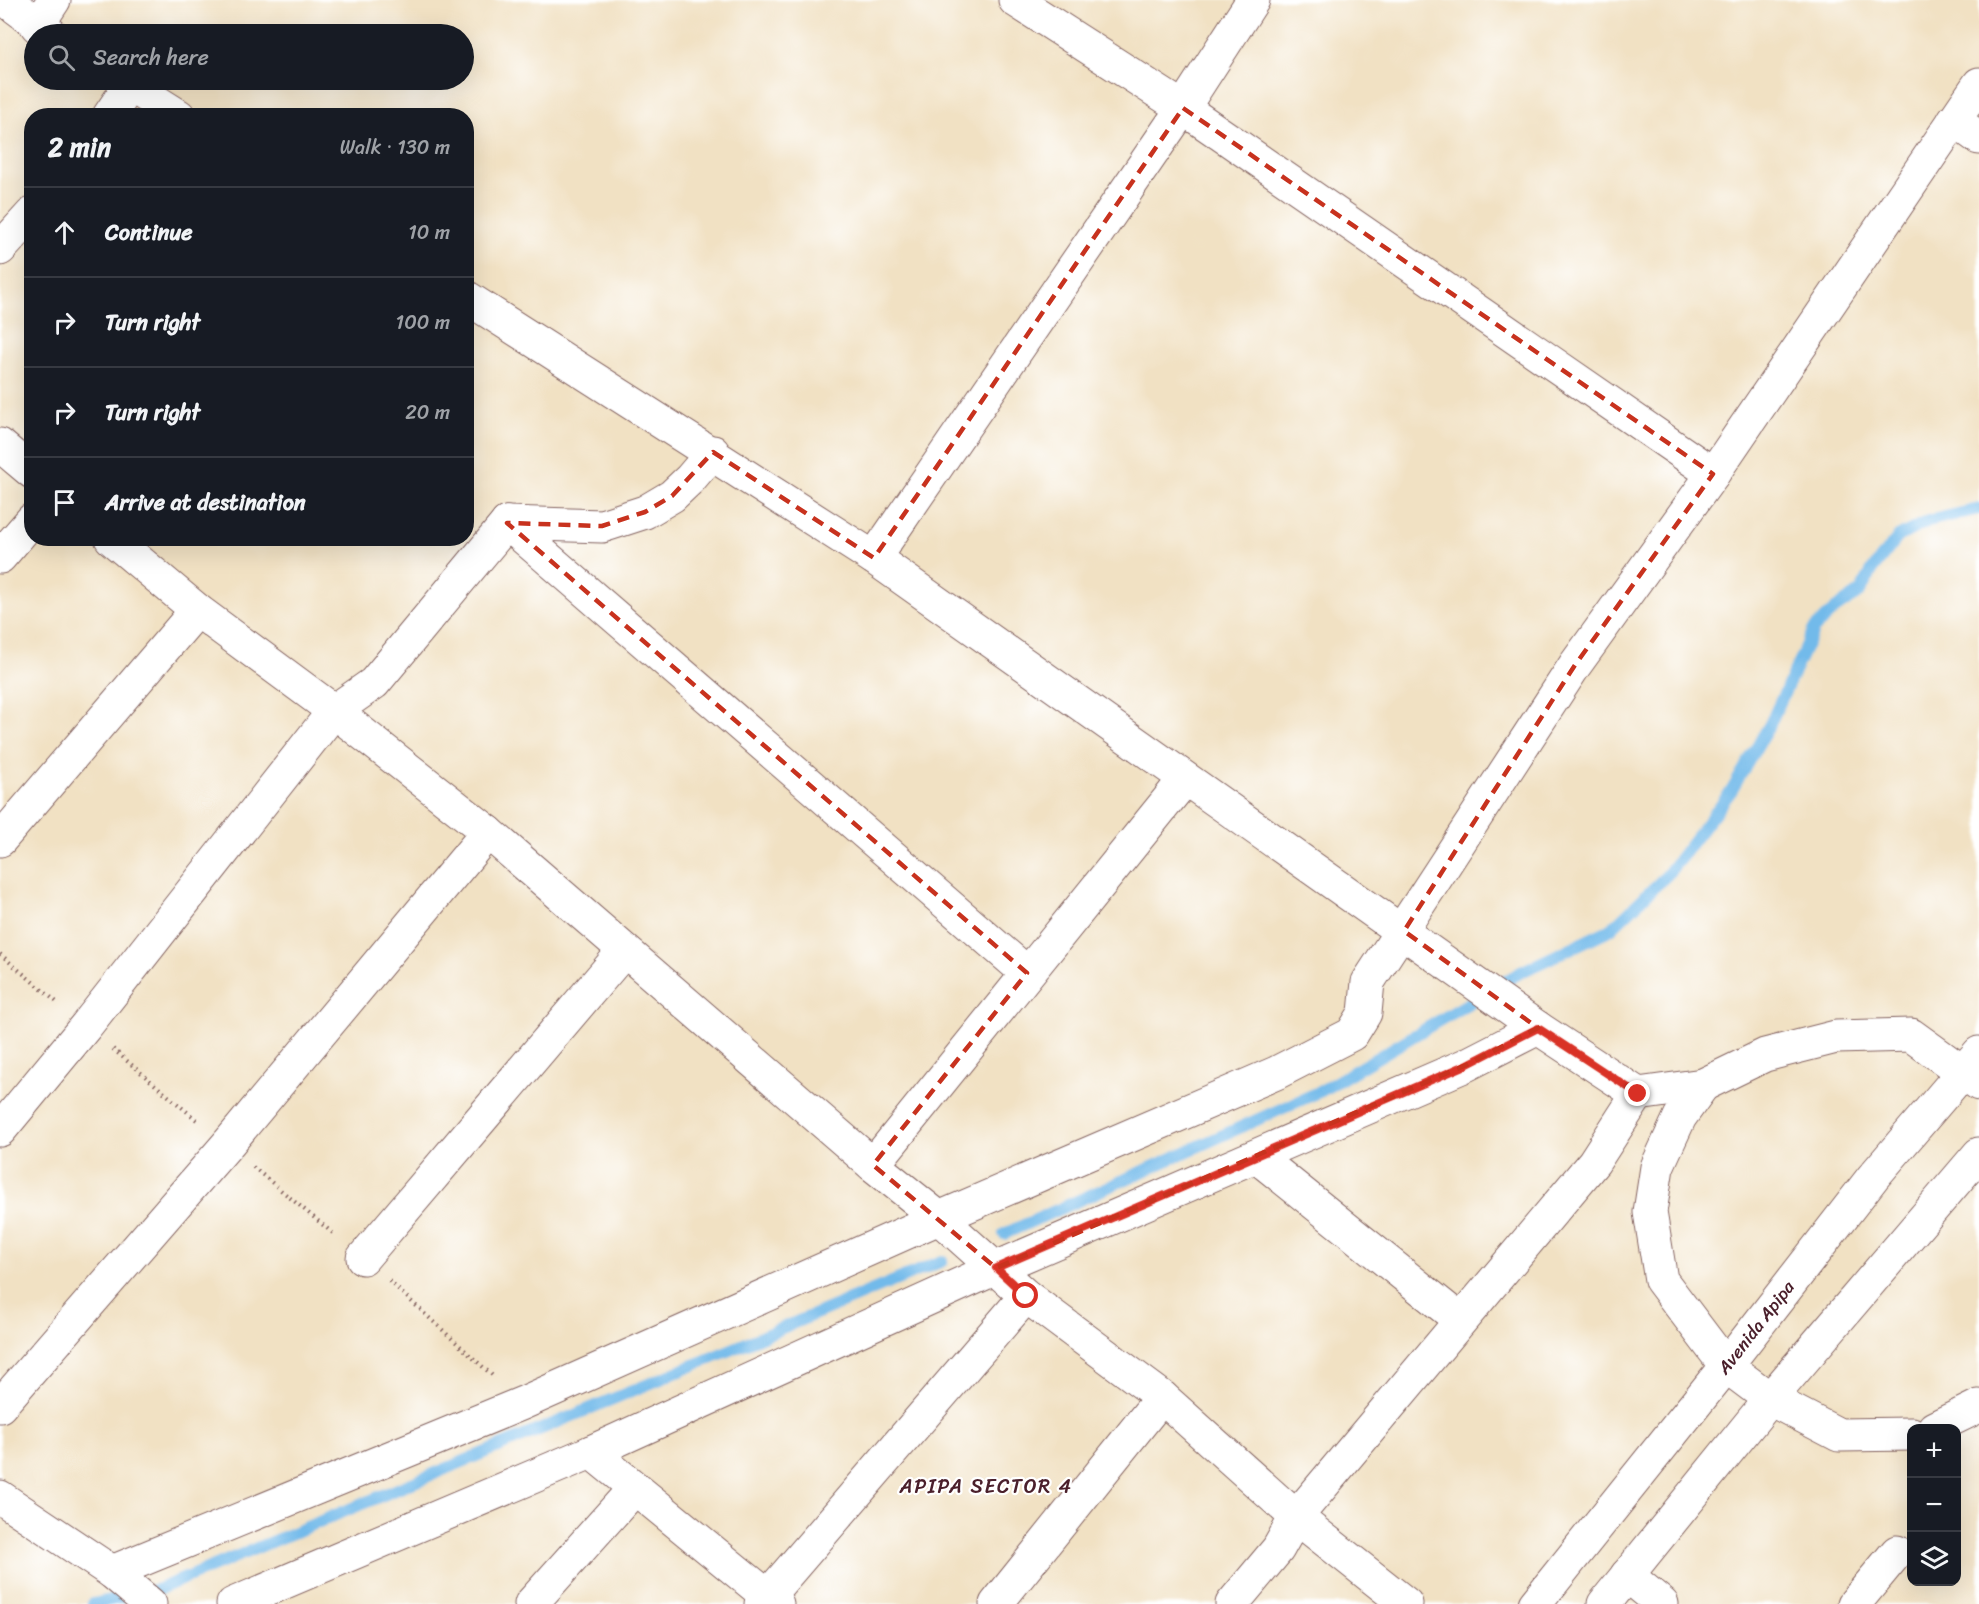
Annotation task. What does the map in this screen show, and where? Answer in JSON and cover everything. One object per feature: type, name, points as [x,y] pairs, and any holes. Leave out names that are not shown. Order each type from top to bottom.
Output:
[{"type":"street","points":[[6,0],[47,20]]},
{"type":"street","points":[[1015,0],[1183,108],[1713,474]]},
{"type":"street","points":[[874,558],[1183,108],[1253,0]]},
{"type":"street","points":[[112,1572],[523,1403],[939,1218],[1276,1073],[1352,1034],[1365,1012],[1368,982],[1404,931],[1575,665],[1967,129],[1979,84]]},
{"type":"street","points":[[113,108],[122,90]]},
{"type":"street","points":[[138,90],[167,108]]},
{"type":"street","points":[[0,249],[24,223]]},
{"type":"street","points":[[474,302],[713,452],[874,558],[1538,1028],[1638,1094],[1703,1085],[1766,1055],[1836,1037],[1911,1035],[1974,1069]]},
{"type":"street","points":[[0,445],[24,465]]},
{"type":"street","points":[[507,523],[602,526],[645,512],[678,490],[713,452]]},
{"type":"street","points":[[0,1130],[86,1026],[334,711],[374,683],[507,523]]},
{"type":"street","points":[[507,523],[1027,973]]},
{"type":"street","points":[[0,557],[24,529]]},
{"type":"street","points":[[121,546],[197,610],[334,711],[488,832],[873,1166],[939,1218],[1026,1296],[1162,1397],[1296,1517],[1406,1604]]},
{"type":"street","points":[[0,840],[197,610]]},
{"type":"street","points":[[873,1166],[1185,779]]},
{"type":"street","points":[[0,1406],[227,1145],[488,832]]},
{"type":"street","points":[[363,1258],[624,951]]},
{"type":"street","points":[[233,1604],[591,1452],[996,1268],[1466,1065],[1538,1028]]},
{"type":"street","name":"Avenida Apipa","points":[[1535,1604],[1726,1366],[1873,1177],[1974,1069]]},
{"type":"street","points":[[1703,1085],[1680,1117],[1657,1167],[1650,1212],[1661,1280],[1726,1366],[1770,1399],[1839,1435],[1907,1434]]},
{"type":"street","points":[[1232,1604],[1278,1549],[1296,1517],[1594,1162],[1638,1094]]},
{"type":"street","points":[[1605,1604],[1770,1399],[1979,1154]]},
{"type":"street","points":[[1257,1157],[1460,1320]]},
{"type":"street","points":[[591,1452],[768,1602],[1026,1296]]},
{"type":"street","points":[[996,1604],[1162,1397]]},
{"type":"street","points":[[1942,1424],[1979,1406]]},
{"type":"street","points":[[531,1604],[634,1489]]},
{"type":"street","points":[[0,1497],[112,1572],[150,1604]]},
{"type":"street","points":[[1854,1604],[1897,1552]]},
{"type":"street","points":[[1627,1575],[1662,1604]]},
{"type":"path","points":[[0,954],[363,1258],[523,1403]]},
{"type":"highlighted area","points":[[1183,108],[1713,474],[1575,665],[1404,931],[1538,1028],[1466,1065],[996,1268],[873,1165],[1027,973],[507,523],[602,526],[645,512],[672,496],[713,452],[874,558]]},
{"type":"waterway","points":[[1004,1234],[1321,1091],[1521,972],[1611,929],[1667,875],[1732,790],[1770,724],[1814,629],[1835,609],[1860,592],[1873,569],[1898,537],[1928,521],[1979,509]]},
{"type":"waterway","points":[[93,1604],[159,1589],[942,1261]]},
{"type":"district","name":"APIPA SECTOR 4","points":[[986,1486]]},
{"type":"route","points":[[1026,1296],[996,1268],[1466,1065],[1538,1028],[1638,1094]]}]
